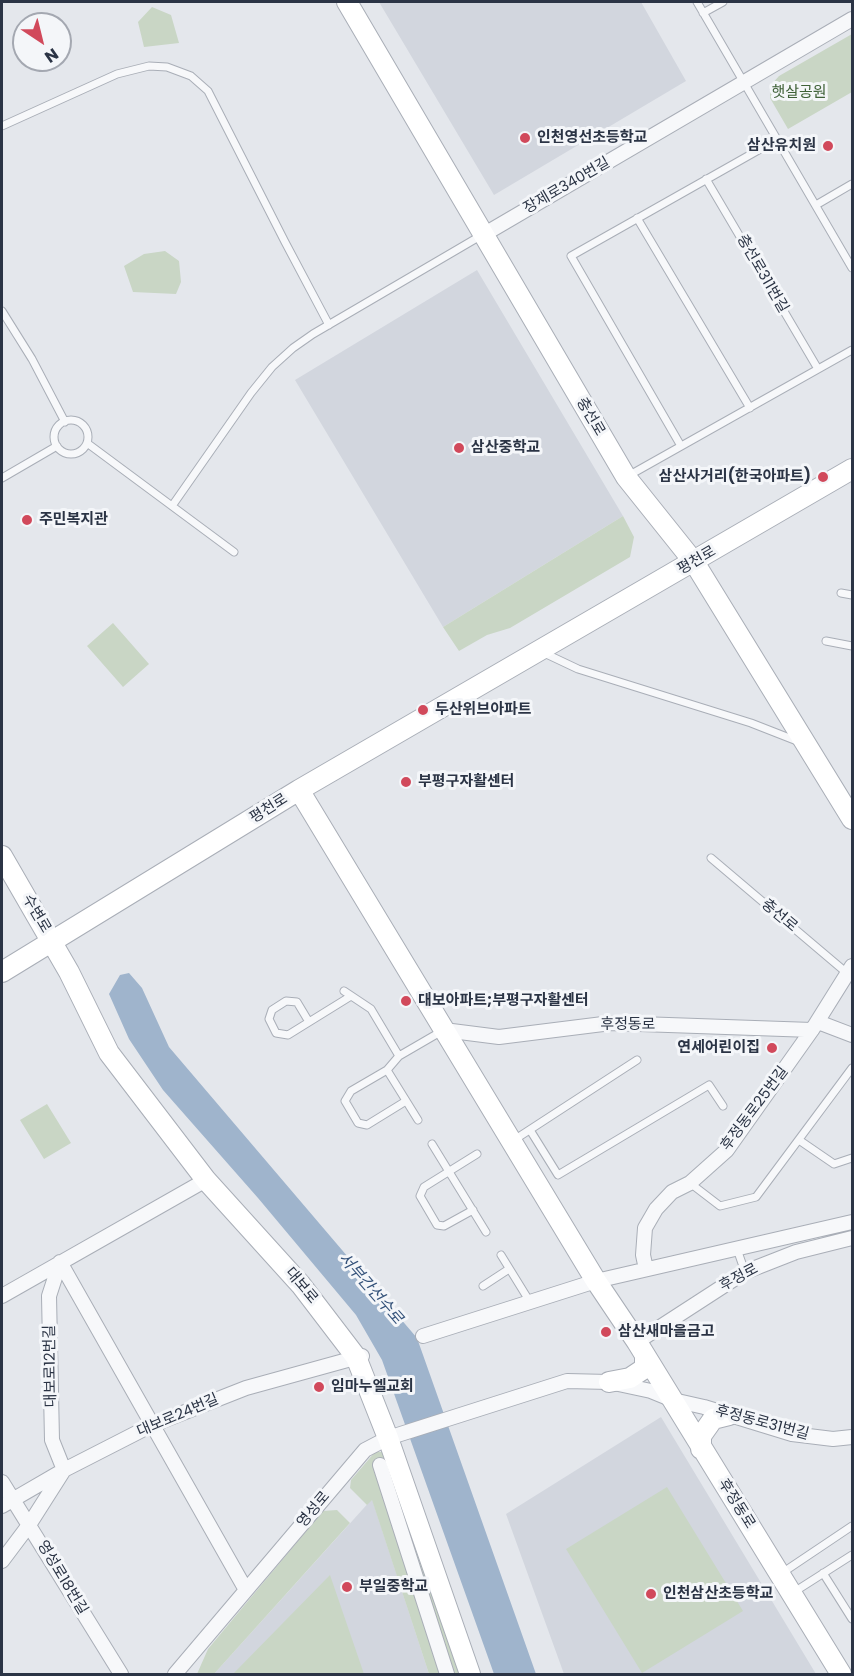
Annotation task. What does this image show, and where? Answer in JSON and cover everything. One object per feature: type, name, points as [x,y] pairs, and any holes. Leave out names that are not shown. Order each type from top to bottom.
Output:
[{"type":"street","name":"충선로","points":[[346,2],[626,477],[694,562],[852,819]]},
{"type":"street","name":"장제로340번길","points":[[483,235],[852,19]]},
{"type":"street","name":"평천로","points":[[2,972],[299,790],[852,469]]},
{"type":"street","name":"후정동로","points":[[299,790],[597,1281],[641,1348],[841,1674]]},
{"type":"street","name":"수변로","points":[[2,856],[52,942]]},
{"type":"street","name":"대보로","points":[[52,942],[109,1053],[206,1180],[301,1285],[359,1356],[470,1674]]},
{"type":"street","name":"충선로","points":[[815,1026],[850,970]]},
{"type":"street","name":"후정동로","points":[[444,1030],[499,1037],[611,1023],[815,1026]]},
{"type":"street","points":[[815,1026],[852,1035]]},
{"type":"street","name":"후정동로25번길","points":[[646,1269],[643,1255],[645,1228],[656,1209],[672,1192],[690,1183],[726,1150],[815,1026]]},
{"type":"street","points":[[2,1296],[206,1180]]},
{"type":"street","points":[[423,1336],[597,1281],[852,1222]]},
{"type":"street","name":"후정로","points":[[641,1348],[745,1272],[796,1252],[852,1238]]},
{"type":"street","points":[[60,1262],[246,1590]]},
{"type":"street","name":"대보로12번길","points":[[60,1262],[49,1296],[49,1307],[52,1440],[64,1470]]},
{"type":"street","points":[[609,1382],[630,1378],[645,1368],[641,1348]]},
{"type":"street","name":"대보로24번길","points":[[7,1503],[64,1470],[152,1425],[246,1388],[359,1356]]},
{"type":"street","name":"후정동로31번길","points":[[470,1413],[567,1381],[609,1382],[651,1391],[673,1400],[792,1434],[833,1439],[852,1437]]},
{"type":"street","name":"영성로","points":[[175,1674],[365,1450],[388,1438],[470,1413]]},
{"type":"street","points":[[701,1449],[701,1436],[713,1419],[729,1415]]},
{"type":"street","points":[[380,1465],[447,1674]]},
{"type":"street","points":[[2,1562],[64,1470]]},
{"type":"street","name":"영성로18번길","points":[[2,1482],[7,1503],[29,1525],[121,1674]]},
{"type":"lane","points":[[697,2],[852,268]]},
{"type":"lane","points":[[703,13],[723,2]]},
{"type":"lane","points":[[2,126],[117,74],[149,66],[167,67],[191,76],[208,91],[329,325]]},
{"type":"lane","points":[[681,446],[571,256],[778,139]]},
{"type":"lane","name":"충선로311번길","points":[[706,179],[818,369]]},
{"type":"lane","points":[[816,205],[852,184]]},
{"type":"lane","points":[[637,218],[750,408]]},
{"type":"lane","points":[[172,506],[251,393],[272,367],[292,348],[483,235]]},
{"type":"lane","points":[[2,311],[32,359],[65,422]]},
{"type":"lane","points":[[626,477],[852,350]]},
{"type":"lane","points":[[74,420],[84,426],[87,443],[84,448],[74,453],[65,452],[57,446],[55,432],[58,426],[74,420]]},
{"type":"lane","points":[[87,443],[234,552]]},
{"type":"lane","points":[[2,478],[57,446]]},
{"type":"lane","points":[[841,593],[852,595]]},
{"type":"lane","points":[[826,642],[852,646]]},
{"type":"lane","points":[[540,651],[578,669],[751,723],[805,744]]},
{"type":"lane","name":"충선로","points":[[711,858],[850,970]]},
{"type":"lane","points":[[344,991],[371,1009],[399,1056]]},
{"type":"lane","points":[[309,1022],[297,1002],[286,1001],[272,1010],[269,1019],[276,1033],[288,1035],[309,1022],[351,996]]},
{"type":"lane","points":[[406,1101],[367,1125],[358,1122],[345,1101],[351,1091],[387,1070],[399,1056],[444,1030]]},
{"type":"lane","points":[[512,1141],[637,1060]]},
{"type":"lane","points":[[690,1183],[720,1206],[756,1197],[852,1068]]},
{"type":"lane","points":[[387,1070],[418,1120]]},
{"type":"lane","points":[[530,1130],[558,1175],[709,1084],[723,1106]]},
{"type":"lane","points":[[799,1140],[834,1164],[852,1158]]},
{"type":"lane","points":[[432,1144],[486,1232]]},
{"type":"lane","points":[[473,1210],[444,1227],[436,1225],[420,1196],[424,1187],[477,1154]]},
{"type":"lane","points":[[737,1249],[745,1272]]},
{"type":"lane","points":[[501,1255],[530,1302]]},
{"type":"lane","points":[[483,1286],[509,1269]]},
{"type":"lane","points":[[780,1574],[852,1526]]},
{"type":"lane","points":[[792,1593],[852,1555]]},
{"type":"lane","points":[[823,1573],[852,1619]]},
{"type":"shaded area","name":"인천영선초등학교","points":[[379,2],[641,2],[686,81],[494,195]]},
{"type":"shaded area","name":"삼산중학교","points":[[477,270],[623,516],[443,627],[295,380]]},
{"type":"shaded area","name":"인천삼산초등학교","points":[[661,1417],[816,1674],[564,1674],[506,1514]]},
{"type":"shaded area","name":"부일중학교","points":[[372,1499],[429,1674],[214,1674]]},
{"type":"green space","points":[[152,7],[171,15],[179,43],[144,47],[138,22]]},
{"type":"green space","name":"햇살공원","points":[[852,34],[852,92],[788,129],[770,98],[770,86],[779,76]]},
{"type":"green space","points":[[165,251],[179,261],[181,282],[176,294],[133,292],[124,266],[144,254]]},
{"type":"green space","points":[[623,516],[634,537],[630,557],[510,628],[487,635],[459,651],[443,627]]},
{"type":"green space","points":[[113,623],[149,664],[123,687],[87,646]]},
{"type":"green space","points":[[47,1104],[71,1143],[44,1159],[20,1120]]},
{"type":"green space","points":[[375,1452],[390,1452],[463,1674],[429,1674],[372,1500],[367,1505],[350,1488],[351,1480]]},
{"type":"green space","points":[[667,1487],[743,1611],[642,1673],[566,1549]]},
{"type":"green space","points":[[337,1510],[350,1523],[214,1674],[197,1674],[208,1649],[323,1511]]},
{"type":"green space","points":[[330,1575],[364,1674],[233,1674]]},
{"type":"water","name":"서부간선수로","points":[[129,973],[142,988],[169,1047],[417,1338],[536,1674],[494,1674],[382,1360],[356,1315],[163,1090],[129,1039],[109,994],[120,975]]},
{"type":"place","name":"인천영선초등학교","points":[[525,138]]},
{"type":"place","name":"삼산유치원","points":[[828,146]]},
{"type":"place","name":"삼산중학교","points":[[459,448]]},
{"type":"place","name":"삼산사거리(한국아파트)","points":[[823,477]]},
{"type":"place","name":"주민복지관","points":[[27,520]]},
{"type":"place","name":"두산위브아파트","points":[[423,710]]},
{"type":"place","name":"부평구자활센터","points":[[406,782]]},
{"type":"place","name":"대보아파트;부평구자활센터","points":[[406,1001]]},
{"type":"place","name":"연세어린이집","points":[[772,1048]]},
{"type":"place","name":"삼산새마을금고","points":[[606,1332]]},
{"type":"place","name":"임마누엘교회","points":[[319,1387]]},
{"type":"place","name":"부일중학교","points":[[347,1587]]},
{"type":"place","name":"인천삼산초등학교","points":[[651,1594]]}]
